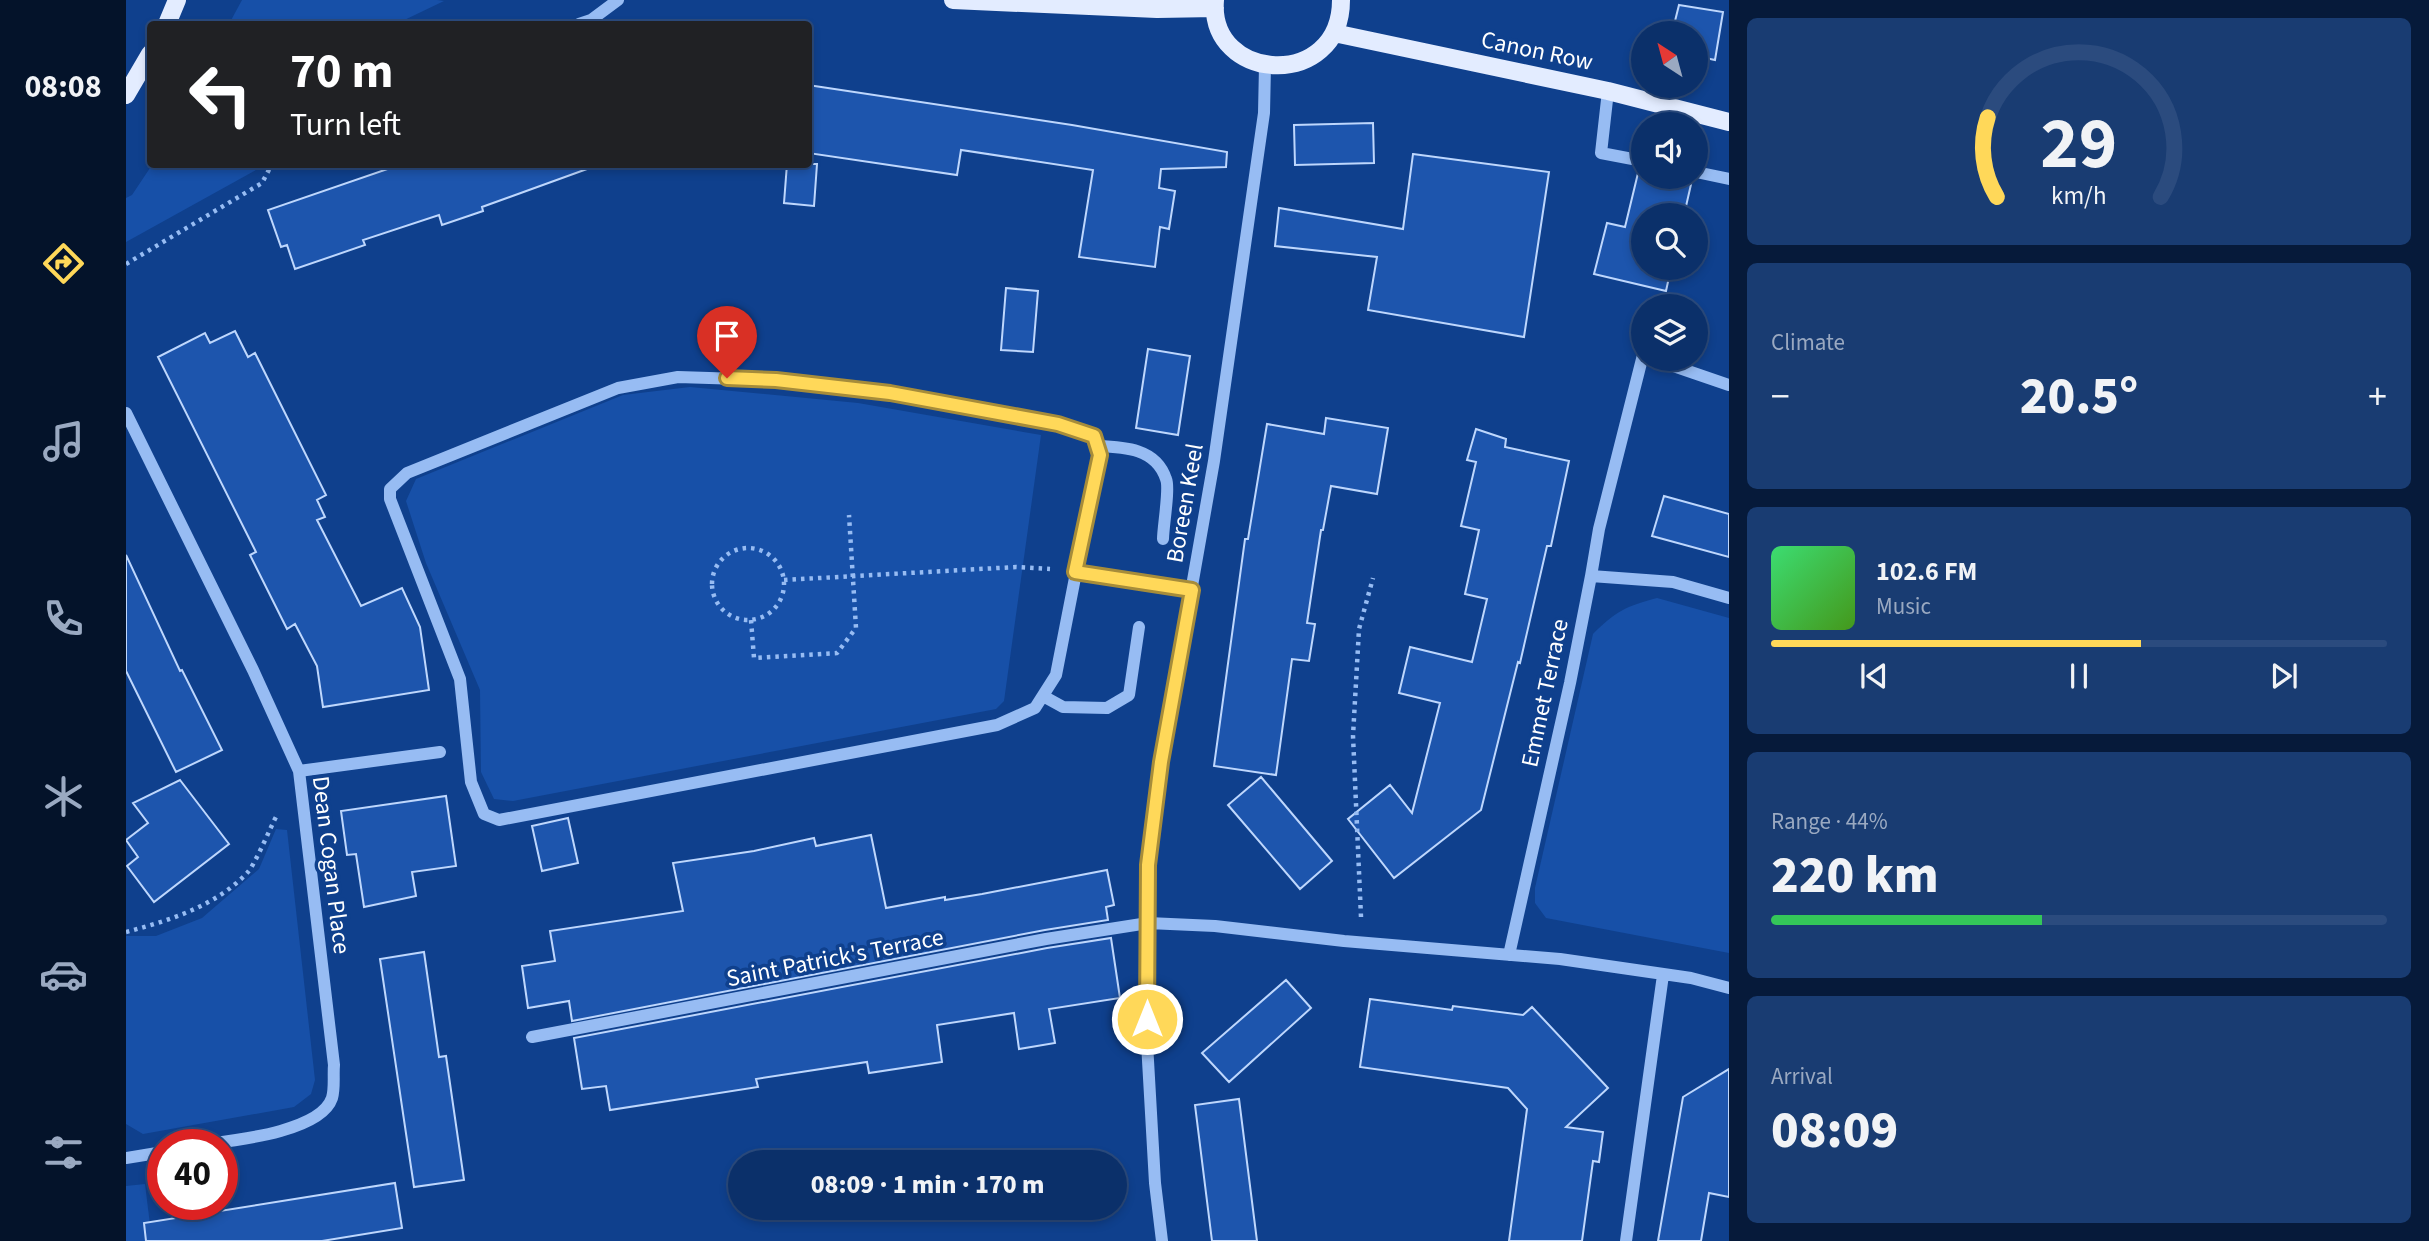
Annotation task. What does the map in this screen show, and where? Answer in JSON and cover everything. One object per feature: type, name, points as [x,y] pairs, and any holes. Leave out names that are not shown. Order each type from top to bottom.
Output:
[{"type":"main road","points":[[168,21],[177,0]]},
{"type":"main road","points":[[953,0],[1157,9],[1215,4],[1219,28],[1231,46],[1246,58],[1265,66],[1286,67],[1305,61],[1322,50],[1334,33],[1341,13],[1341,0]]},
{"type":"main road","name":"Canon Row","points":[[1334,33],[1608,91],[1729,122]]},
{"type":"main road","points":[[126,96],[147,59]]},
{"type":"street","points":[[588,21],[618,0]]},
{"type":"street","name":"Boreen Keel","points":[[1162,1241],[1155,1183],[1147,1043],[1148,865],[1161,762],[1214,461],[1264,113],[1265,66]]},
{"type":"street","points":[[1608,91],[1601,153],[1631,159]]},
{"type":"street","points":[[1708,175],[1729,179]]},
{"type":"street","name":"Emmet Terrace","points":[[1509,955],[1570,683],[1600,529],[1639,371]]},
{"type":"street","points":[[1687,371],[1729,386]]},
{"type":"street","points":[[678,377],[776,380],[890,393],[1058,424],[1094,436],[1097,446],[1100,455],[1056,675],[1035,708],[997,725],[499,820],[484,814],[471,782],[460,679],[390,499],[390,489],[408,473],[618,388],[678,377]]},
{"type":"street","name":"Dean Cogan Place","points":[[126,412],[253,670],[299,771],[334,1065],[332,1099],[317,1116],[280,1132],[238,1139]]},
{"type":"street","points":[[1097,446],[1129,447],[1152,457],[1167,480],[1163,540]]},
{"type":"street","points":[[1075,572],[1192,590]]},
{"type":"street","points":[[1591,576],[1673,582],[1729,598]]},
{"type":"street","points":[[1043,696],[1063,707],[1107,708],[1129,695],[1139,627]]},
{"type":"street","points":[[299,771],[440,752]]},
{"type":"street","name":"Saint Patrick's Terrace","points":[[532,1037],[1147,923],[1215,926],[1363,943],[1560,959],[1691,978],[1729,988]]},
{"type":"street","points":[[1626,1241],[1663,975]]},
{"type":"street","points":[[126,1158],[147,1155]]},
{"type":"path","points":[[126,264],[262,183],[270,168]]},
{"type":"path","points":[[751,620],[754,659],[837,653],[856,628],[849,515]]},
{"type":"path","points":[[751,549],[773,558],[784,580],[783,592],[772,611],[751,620],[729,615],[720,608],[712,585],[719,563],[729,554],[751,549]]},
{"type":"path","points":[[784,580],[1016,566],[1075,572]]},
{"type":"path","points":[[1363,943],[1353,736],[1359,629],[1373,578]]},
{"type":"path","points":[[126,932],[161,923],[212,901],[249,872],[299,771]]},
{"type":"shaded area","points":[[242,0],[444,1],[402,21],[231,21]]},
{"type":"shaded area","points":[[150,168],[259,168],[126,242],[126,198],[132,195]]},
{"type":"shaded area","points":[[690,387],[858,403],[1041,435],[1004,701],[996,709],[513,801],[494,799],[481,772],[480,690],[426,563],[406,501],[416,479],[623,395]]},
{"type":"shaded area","points":[[1657,598],[1729,618],[1729,953],[1546,918],[1535,903],[1535,888],[1593,634],[1622,611]]},
{"type":"shaded area","points":[[276,829],[287,830],[315,1080],[311,1094],[294,1107],[171,1129],[147,1129],[147,1133],[143,1134],[126,1124],[126,936],[156,936],[202,918],[259,869]]},
{"type":"shaded area","points":[[145,1184],[147,1220],[149,1220],[152,1241],[126,1241],[126,1186]]},
{"type":"building","points":[[1679,5],[1723,12],[1715,60],[1708,59],[1708,21],[1675,21]]},
{"type":"building","points":[[812,86],[1072,125],[1227,152],[1226,167],[1161,169],[1159,188],[1175,191],[1169,229],[1160,227],[1155,267],[1079,257],[1093,170],[961,150],[957,175],[812,154]]},
{"type":"building","points":[[1373,123],[1374,163],[1295,165],[1294,125]]},
{"type":"building","points":[[1413,154],[1549,172],[1524,337],[1368,310],[1377,257],[1275,246],[1279,208],[1403,229]]},
{"type":"building","points":[[812,164],[817,164],[814,206],[784,203],[787,168],[812,168]]},
{"type":"building","points":[[390,168],[587,168],[482,207],[483,211],[442,225],[439,215],[363,240],[365,245],[295,269],[287,245],[281,247],[268,210]]},
{"type":"building","points":[[1634,189],[1690,189],[1687,203],[1631,203],[1631,280],[1668,280],[1666,291],[1594,274],[1607,223],[1625,227]]},
{"type":"building","points":[[1006,288],[1038,291],[1033,352],[1001,350]]},
{"type":"building","points":[[235,331],[248,357],[255,353],[326,495],[317,500],[325,517],[317,520],[361,606],[402,588],[420,627],[429,690],[323,707],[317,666],[295,624],[287,629],[250,555],[256,552],[158,357],[205,333],[210,343]]},
{"type":"building","points":[[1148,349],[1190,356],[1178,435],[1136,428]]},
{"type":"building","points":[[1326,418],[1388,428],[1377,494],[1331,486],[1321,530],[1307,623],[1315,624],[1309,661],[1292,659],[1276,775],[1214,766],[1245,539],[1248,539],[1267,424],[1324,434]]},
{"type":"building","points":[[1476,429],[1506,439],[1505,447],[1569,461],[1551,546],[1547,546],[1520,663],[1518,662],[1481,810],[1394,878],[1348,819],[1390,785],[1412,813],[1440,703],[1399,693],[1410,647],[1472,662],[1487,599],[1465,594],[1479,530],[1461,526],[1476,462],[1467,460]]},
{"type":"building","points":[[1664,496],[1729,514],[1729,557],[1652,536]]},
{"type":"building","points":[[126,555],[180,671],[182,670],[222,750],[176,772],[126,671]]},
{"type":"building","points":[[1261,777],[1332,861],[1300,889],[1228,805]]},
{"type":"building","points":[[180,780],[229,844],[154,902],[127,866],[138,857],[126,840],[148,823],[133,803]]},
{"type":"building","points":[[446,796],[456,866],[412,872],[416,896],[364,907],[356,854],[347,855],[341,811]]},
{"type":"building","points":[[568,818],[578,863],[542,871],[532,826]]},
{"type":"building","points":[[871,835],[886,908],[945,897],[945,900],[982,894],[1107,870],[1114,905],[1106,907],[1108,920],[572,1021],[569,1001],[528,1008],[522,966],[555,961],[550,931],[683,911],[673,863],[754,851],[814,838],[816,846]]},
{"type":"building","points":[[1111,938],[1120,998],[1049,1009],[1055,1043],[1019,1049],[1014,1013],[937,1025],[942,1062],[869,1073],[867,1062],[756,1079],[758,1087],[610,1110],[606,1086],[582,1089],[574,1038]]},
{"type":"building","points":[[424,952],[439,1057],[446,1056],[464,1180],[414,1187],[380,959]]},
{"type":"building","points":[[1286,980],[1311,1008],[1229,1082],[1202,1053]]},
{"type":"building","points":[[1370,999],[1452,1010],[1453,1006],[1523,1015],[1532,1007],[1608,1088],[1566,1127],[1603,1132],[1599,1162],[1593,1161],[1582,1241],[1509,1241],[1527,1109],[1508,1088],[1360,1067]]},
{"type":"building","points":[[1729,1069],[1729,1197],[1709,1193],[1701,1241],[1658,1241],[1683,1097]]},
{"type":"building","points":[[1239,1099],[1257,1241],[1212,1241],[1195,1105]]},
{"type":"building","points":[[395,1183],[402,1228],[322,1241],[146,1241],[144,1223],[163,1220],[238,1220],[238,1208]]},
{"type":"route","points":[[727,378],[776,380],[890,393],[1058,424],[1094,436],[1100,455],[1075,572],[1192,590],[1161,762],[1148,865],[1147,1019]]}]
